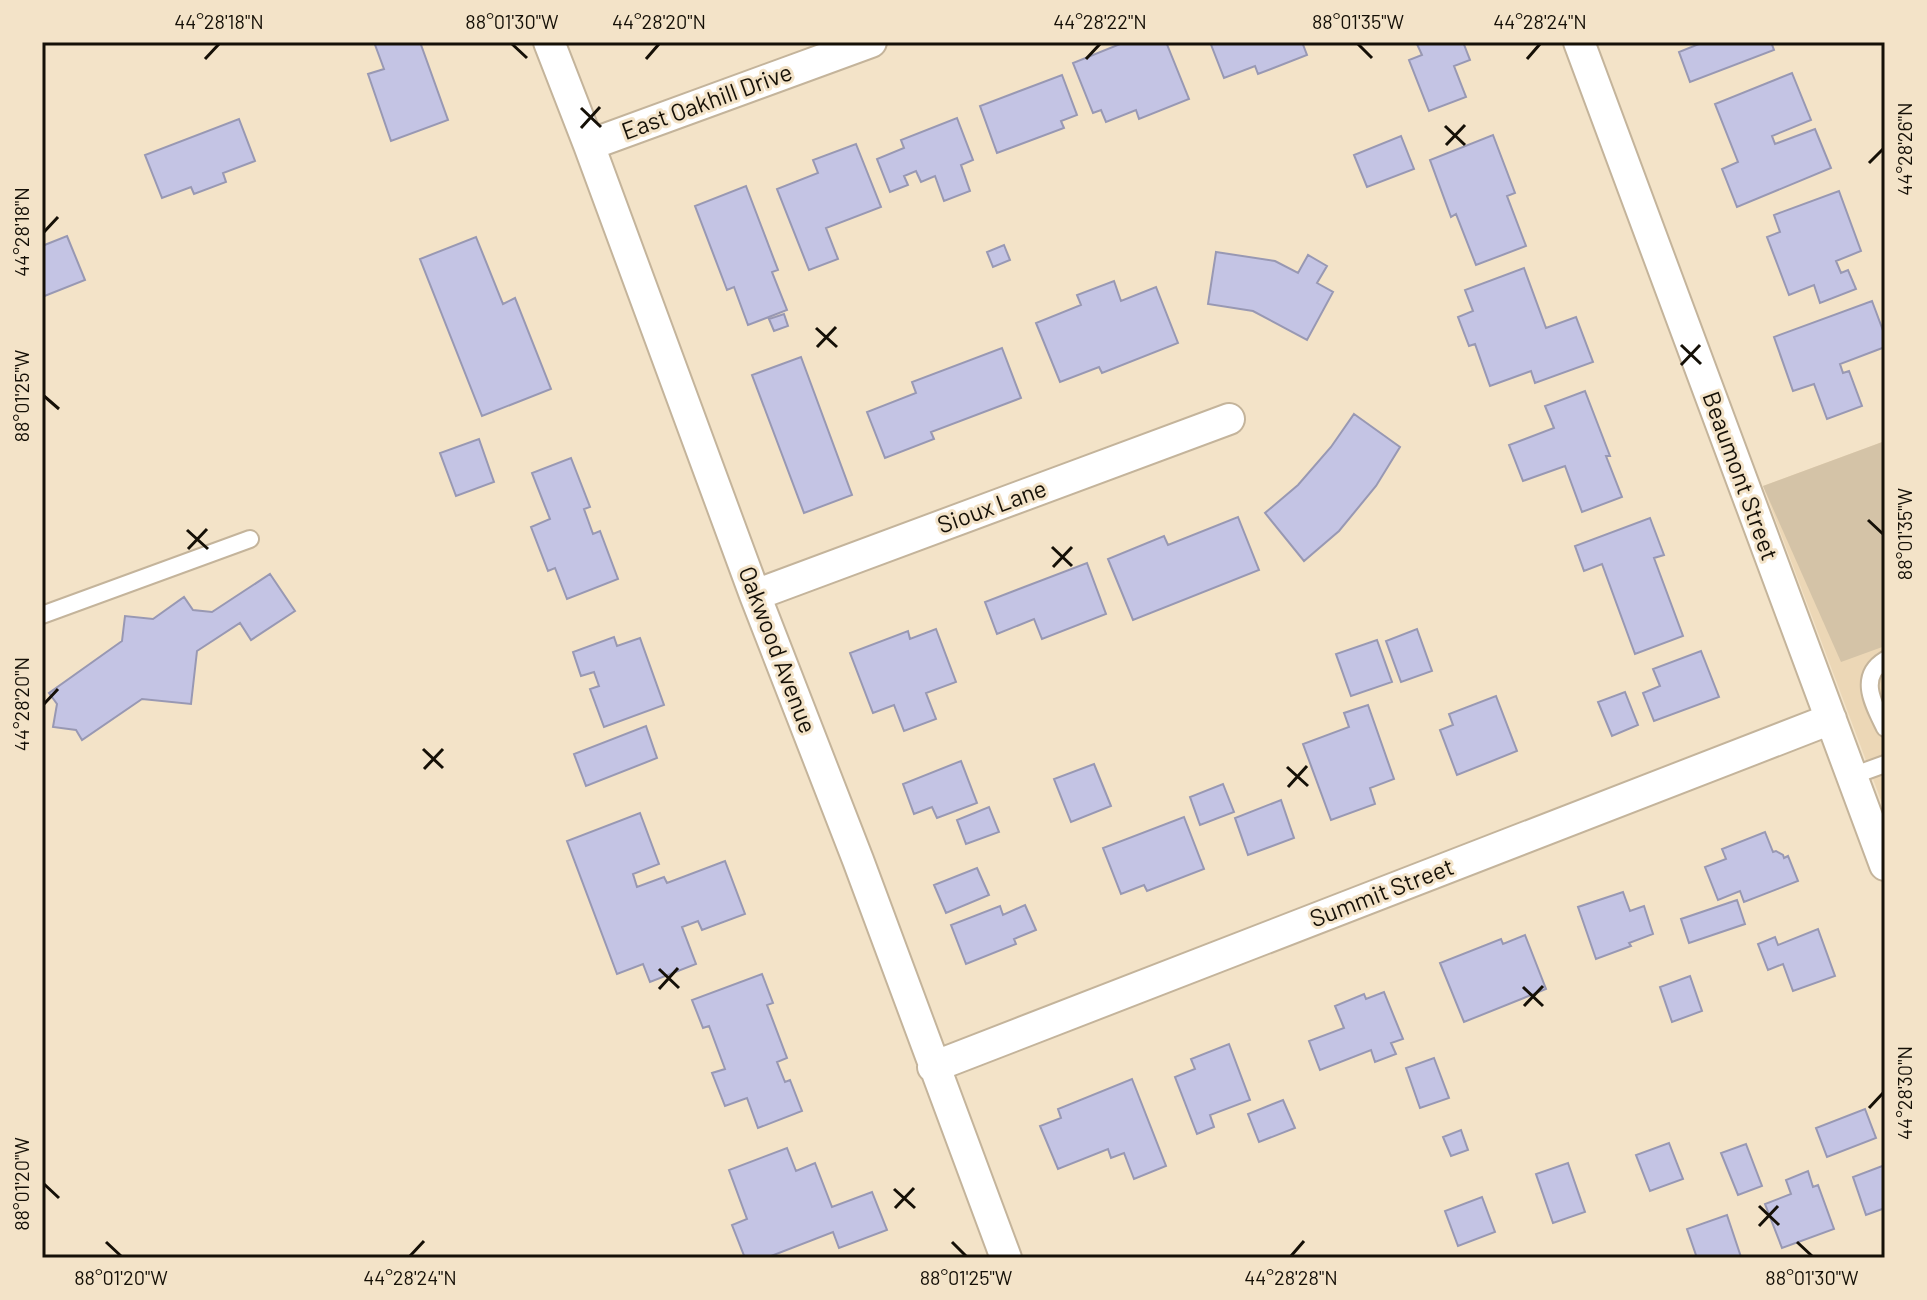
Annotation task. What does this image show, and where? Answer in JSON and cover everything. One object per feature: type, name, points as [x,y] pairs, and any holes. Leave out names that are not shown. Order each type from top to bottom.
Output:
[{"type":"street","name":"Oakwood Avenue","points":[[549,42],[1006,1258]]},
{"type":"street","name":"East Oakhill Drive","points":[[589,145],[871,42]]},
{"type":"street","name":"Beaumont Street","points":[[1579,42],[1885,865]]},
{"type":"street","name":"Sioux Lane","points":[[755,595],[1229,419]]},
{"type":"street","name":"Summit Street","points":[[933,1067],[1831,719]]},
{"type":"lane","points":[[42,615],[250,539]]},
{"type":"lane","points":[[1885,660],[1870,674],[1871,696],[1885,728]]},
{"type":"lane","points":[[1852,776],[1885,764]]},
{"type":"shaded area","points":[[1885,441],[1885,811],[1763,486]]},
{"type":"shaded area","points":[[1885,441],[1885,646],[1841,662],[1763,486]]},
{"type":"building","points":[[374,42],[420,42],[448,120],[391,141],[368,74],[384,69]]},
{"type":"building","points":[[1125,42],[1166,42],[1189,99],[1139,119],[1136,110],[1106,122],[1101,110],[1093,113],[1073,63]]},
{"type":"building","points":[[1210,42],[1302,42],[1307,55],[1258,74],[1255,66],[1224,78]]},
{"type":"building","points":[[1416,42],[1463,42],[1470,60],[1454,66],[1466,97],[1429,111],[1409,60],[1422,55]]},
{"type":"building","points":[[1698,42],[1771,42],[1774,50],[1690,82],[1679,52]]},
{"type":"building","points":[[1792,73],[1811,120],[1772,136],[1775,144],[1815,129],[1831,168],[1737,207],[1722,169],[1738,162],[1715,104]]},
{"type":"building","points":[[1062,75],[1077,115],[1061,121],[1064,128],[997,153],[980,106]]},
{"type":"building","points":[[957,118],[973,160],[961,165],[970,191],[944,201],[935,176],[921,182],[916,171],[904,176],[908,185],[890,192],[877,159],[904,148],[901,140]]},
{"type":"building","points":[[239,119],[255,161],[223,173],[226,182],[194,194],[191,187],[162,198],[145,155]]},
{"type":"building","points":[[1493,135],[1515,193],[1507,196],[1526,246],[1476,265],[1456,214],[1451,217],[1430,160]]},
{"type":"building","points":[[1401,136],[1414,169],[1367,187],[1354,155]]},
{"type":"building","points":[[856,144],[881,207],[826,228],[838,259],[809,270],[777,189],[818,173],[813,160]]},
{"type":"building","points":[[746,186],[778,270],[772,272],[787,310],[748,325],[734,287],[727,290],[695,206]]},
{"type":"building","points":[[1839,191],[1861,251],[1836,261],[1841,273],[1848,270],[1856,289],[1820,303],[1814,285],[1789,295],[1767,237],[1780,232],[1774,215]]},
{"type":"building","points":[[67,236],[85,280],[42,297],[42,246]]},
{"type":"building","points":[[476,237],[503,304],[515,298],[551,389],[482,416],[420,259]]},
{"type":"building","points":[[1004,245],[1010,260],[993,267],[987,252]]},
{"type":"building","points":[[1216,252],[1275,261],[1298,273],[1308,255],[1327,266],[1317,283],[1333,292],[1307,340],[1253,311],[1208,304]]},
{"type":"building","points":[[1524,268],[1546,328],[1576,317],[1593,362],[1535,383],[1531,371],[1490,386],[1475,344],[1469,346],[1458,317],[1473,311],[1465,290]]},
{"type":"building","points":[[1114,281],[1121,301],[1156,287],[1178,343],[1102,373],[1099,367],[1060,382],[1036,323],[1081,305],[1077,295]]},
{"type":"building","points":[[1872,301],[1885,336],[1885,347],[1840,364],[1843,373],[1849,371],[1862,406],[1827,419],[1814,384],[1793,391],[1774,337]]},
{"type":"building","points":[[784,314],[788,326],[774,331],[769,319]]},
{"type":"building","points":[[1002,348],[1021,398],[931,432],[934,439],[885,458],[867,412],[916,393],[912,382]]},
{"type":"building","points":[[801,357],[852,495],[804,513],[752,375]]},
{"type":"building","points":[[1585,391],[1622,497],[1582,512],[1565,466],[1523,481],[1509,445],[1554,428],[1545,406]]},
{"type":"building","points":[[1354,414],[1400,447],[1376,486],[1339,531],[1304,561],[1265,513],[1298,485]]},
{"type":"building","points":[[479,439],[494,482],[456,496],[440,453]]},
{"type":"building","points":[[571,458],[590,507],[584,509],[593,534],[600,531],[618,579],[567,599],[555,568],[548,571],[531,527],[550,519],[532,473]]},
{"type":"building","points":[[1238,517],[1259,570],[1133,620],[1108,559],[1164,536],[1168,545]]},
{"type":"building","points":[[1650,518],[1664,555],[1654,558],[1683,636],[1635,654],[1602,564],[1584,571],[1575,546]]},
{"type":"building","points":[[1087,563],[1106,614],[1042,639],[1034,619],[997,634],[985,602]]},
{"type":"building","points":[[270,574],[295,611],[251,640],[240,623],[197,651],[191,704],[142,699],[82,740],[76,730],[53,727],[57,704],[49,693],[122,641],[125,616],[153,619],[184,597],[193,610],[212,612]]},
{"type":"building","points":[[936,629],[956,682],[926,693],[936,719],[904,731],[894,705],[873,713],[850,653],[908,631],[910,639]]},
{"type":"building","points":[[1417,629],[1432,671],[1401,682],[1386,641]]},
{"type":"building","points":[[614,637],[617,646],[640,638],[664,705],[604,727],[590,689],[599,686],[594,672],[581,676],[573,652]]},
{"type":"building","points":[[1377,640],[1392,682],[1351,696],[1336,654]]},
{"type":"building","points":[[1701,651],[1719,697],[1654,721],[1643,693],[1660,686],[1653,669]]},
{"type":"building","points":[[1625,692],[1638,725],[1612,736],[1598,702]]},
{"type":"building","points":[[1496,696],[1517,751],[1457,775],[1440,730],[1453,725],[1449,714]]},
{"type":"building","points":[[1368,705],[1394,779],[1370,788],[1375,804],[1331,820],[1303,744],[1349,727],[1344,713]]},
{"type":"building","points":[[646,726],[657,758],[586,786],[574,754]]},
{"type":"building","points":[[961,761],[977,803],[937,818],[932,807],[914,814],[903,784]]},
{"type":"building","points":[[1094,764],[1111,806],[1071,822],[1054,779]]},
{"type":"building","points":[[1223,784],[1234,812],[1200,825],[1190,797]]},
{"type":"building","points":[[1281,800],[1294,838],[1248,855],[1235,818]]},
{"type":"building","points":[[989,807],[999,832],[966,844],[957,820]]},
{"type":"building","points":[[640,813],[659,864],[633,874],[637,887],[664,877],[667,883],[725,861],[745,914],[702,930],[698,921],[682,927],[696,964],[650,982],[643,964],[617,974],[567,841]]},
{"type":"building","points":[[1184,817],[1204,869],[1147,891],[1144,885],[1121,894],[1103,848]]},
{"type":"building","points":[[1765,832],[1773,852],[1784,858],[1788,856],[1798,881],[1744,902],[1740,891],[1718,900],[1705,867],[1726,859],[1722,849]]},
{"type":"building","points":[[977,868],[989,895],[946,913],[934,885]]},
{"type":"building","points":[[1623,892],[1630,911],[1644,906],[1653,934],[1596,959],[1578,907]]},
{"type":"building","points":[[1737,900],[1745,924],[1689,943],[1681,919]]},
{"type":"building","points":[[1025,905],[1036,930],[1014,939],[1016,944],[966,964],[951,925],[1000,906],[1003,915]]},
{"type":"building","points":[[1818,929],[1835,976],[1793,991],[1783,964],[1768,970],[1758,944],[1775,937],[1778,945]]},
{"type":"building","points":[[1525,935],[1546,989],[1464,1022],[1440,963],[1501,939],[1503,944]]},
{"type":"building","points":[[762,974],[773,1003],[767,1005],[787,1058],[777,1062],[785,1082],[790,1080],[802,1111],[758,1128],[747,1098],[725,1106],[712,1073],[725,1069],[709,1026],[703,1028],[692,1000]]},
{"type":"building","points":[[1690,976],[1702,1011],[1672,1022],[1660,987]]},
{"type":"building","points":[[1384,992],[1403,1039],[1391,1043],[1396,1054],[1375,1062],[1371,1050],[1320,1070],[1309,1041],[1344,1028],[1335,1006],[1364,994],[1366,999]]},
{"type":"building","points":[[1229,1044],[1250,1100],[1210,1115],[1214,1127],[1197,1134],[1175,1077],[1195,1069],[1191,1059]]},
{"type":"building","points":[[1434,1058],[1449,1098],[1420,1108],[1406,1068]]},
{"type":"building","points":[[1132,1079],[1166,1166],[1134,1179],[1124,1153],[1111,1158],[1108,1149],[1058,1169],[1040,1126],[1061,1118],[1058,1109]]},
{"type":"building","points":[[1283,1100],[1295,1128],[1259,1142],[1248,1114]]},
{"type":"building","points":[[1865,1109],[1876,1138],[1827,1157],[1816,1128]]},
{"type":"building","points":[[1461,1130],[1468,1150],[1451,1156],[1443,1137]]},
{"type":"building","points":[[1669,1143],[1683,1179],[1650,1191],[1636,1155]]},
{"type":"building","points":[[1746,1144],[1762,1186],[1738,1195],[1721,1153]]},
{"type":"building","points":[[787,1148],[796,1171],[815,1163],[832,1207],[872,1192],[887,1230],[839,1248],[833,1232],[766,1258],[745,1258],[732,1225],[747,1219],[729,1170]]},
{"type":"building","points":[[1568,1163],[1585,1212],[1553,1223],[1536,1174]]},
{"type":"building","points":[[1885,1165],[1885,1208],[1866,1215],[1853,1177]]},
{"type":"building","points":[[1808,1171],[1813,1187],[1818,1185],[1834,1229],[1782,1248],[1765,1204],[1791,1194],[1786,1180]]},
{"type":"building","points":[[1482,1197],[1495,1232],[1458,1246],[1445,1211]]},
{"type":"building","points":[[1727,1215],[1741,1257],[1697,1258],[1687,1229]]}]
